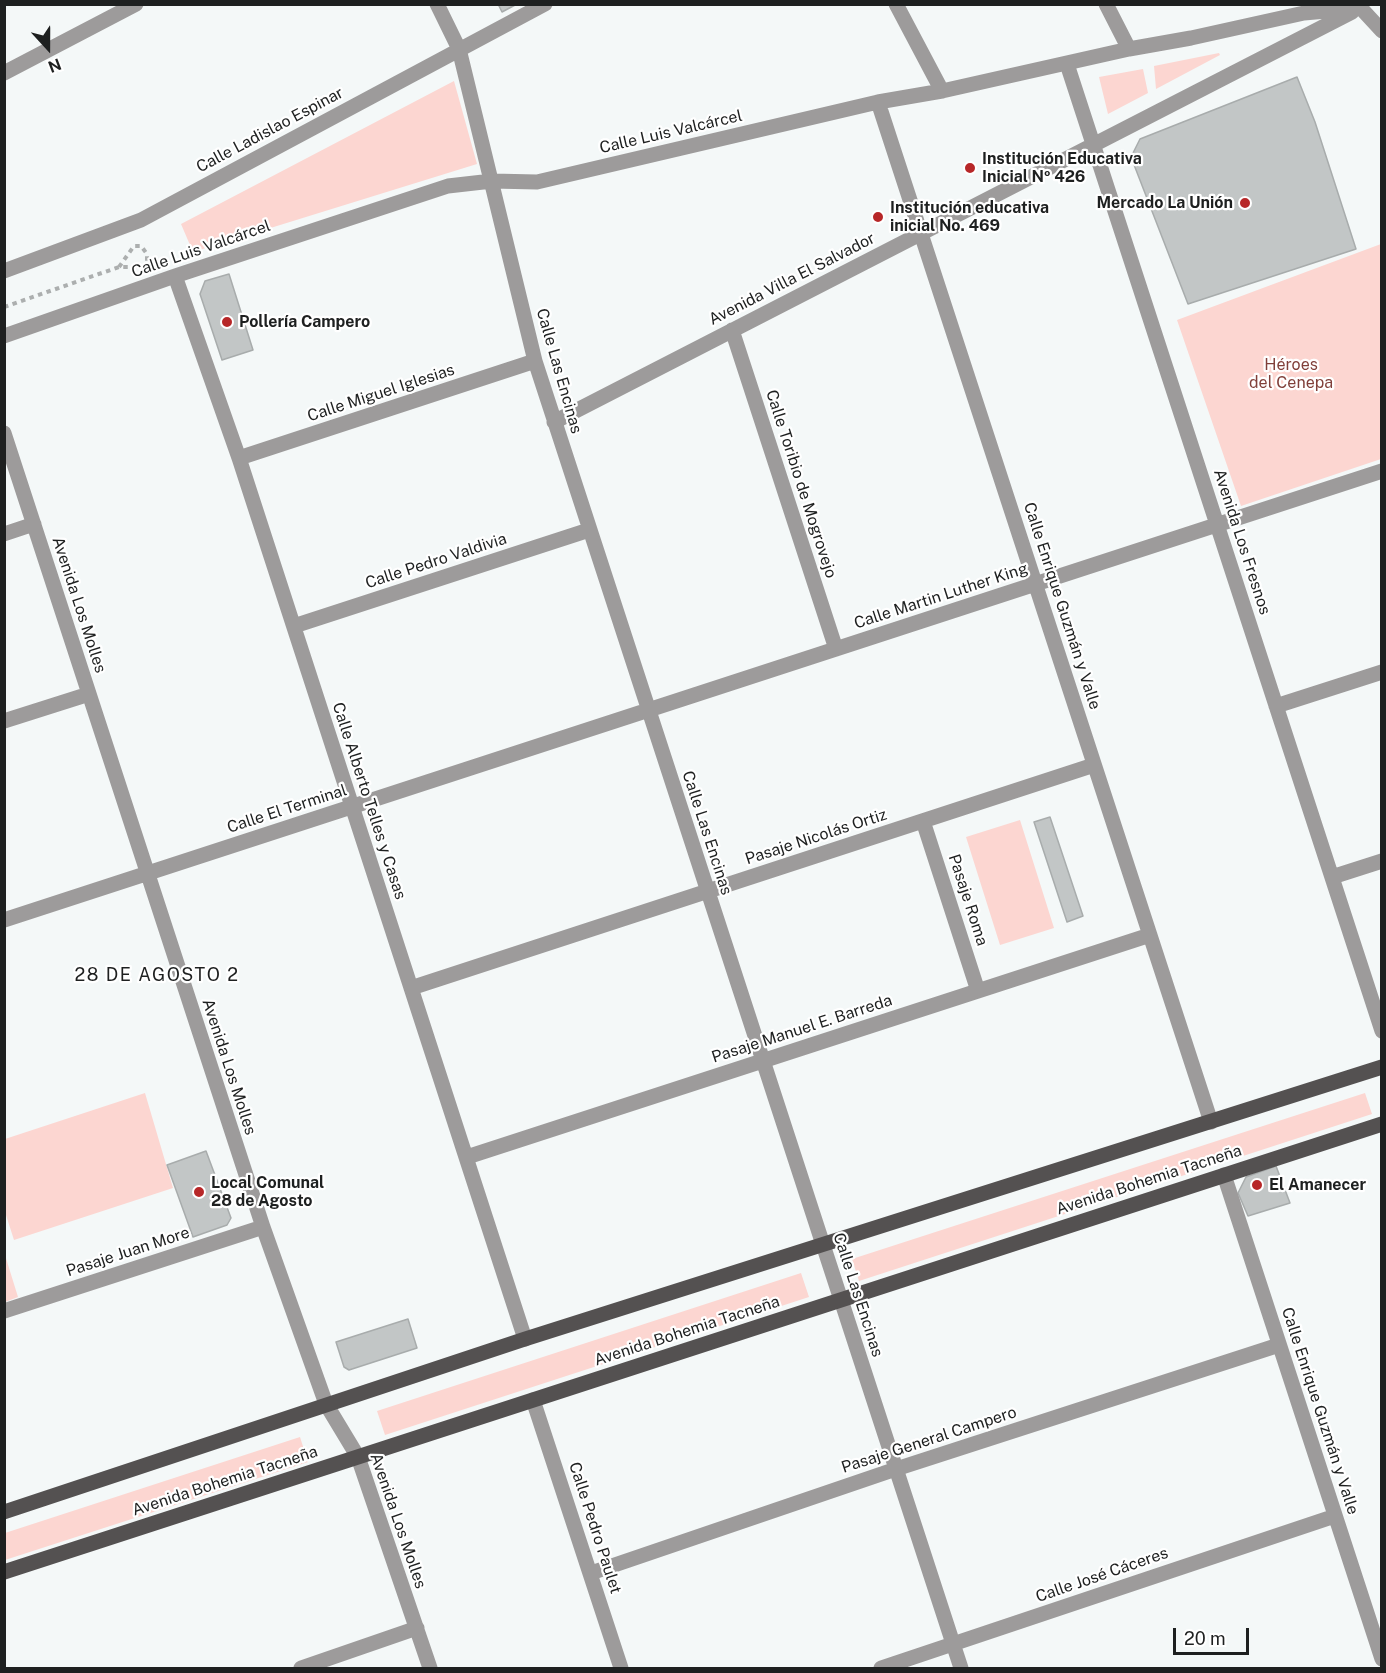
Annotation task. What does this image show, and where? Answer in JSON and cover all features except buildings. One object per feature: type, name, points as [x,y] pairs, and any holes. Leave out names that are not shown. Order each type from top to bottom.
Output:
[{"type":"main road","points":[[4,1512],[525,1339],[1382,1067]]},
{"type":"main road","name":"Avenida Bohemia Tacneña","points":[[4,1572],[1382,1124]]},
{"type":"street","points":[[4,73],[136,4]]},
{"type":"street","name":"Calle Las Encinas","points":[[437,4],[459,49],[535,362],[961,1668]]},
{"type":"street","name":"Calle Ladislao Espinar","points":[[4,271],[141,220],[545,4]]},
{"type":"street","points":[[896,4],[942,91]]},
{"type":"street","points":[[1106,4],[1129,49]]},
{"type":"street","points":[[1361,6],[1382,31]]},
{"type":"street","name":"Calle Luis Valcárcel","points":[[4,336],[175,276],[448,186],[492,181],[537,182],[878,102],[942,91],[1304,13],[1361,6]]},
{"type":"street","name":"Avenida Villa El Salvador","points":[[554,422],[1361,6]]},
{"type":"street","name":"Avenida Los Fresnos","points":[[1067,64],[1382,1031]]},
{"type":"street","name":"Calle Enrique Guzmán y Valle","points":[[878,102],[1210,1122]]},
{"type":"street","name":"Calle Alberto Telles y Casas","points":[[175,276],[239,458],[525,1339]]},
{"type":"street","name":"Calle Toribio de Mogrovejo","points":[[732,330],[836,649]]},
{"type":"street","name":"Calle Miguel Iglesias","points":[[239,458],[535,362]]},
{"type":"street","name":"Avenida Los Molles","points":[[4,433],[262,1227],[326,1404],[358,1457],[430,1668]]},
{"type":"street","name":"Calle Martin Luther King","points":[[648,710],[1382,471]]},
{"type":"street","points":[[4,534],[34,524]]},
{"type":"street","name":"Calle Pedro Valdivia","points":[[294,626],[589,530]]},
{"type":"street","points":[[1276,706],[1382,672]]},
{"type":"street","points":[[4,721],[89,694]]},
{"type":"street","name":"Calle El Terminal","points":[[4,920],[648,710]]},
{"type":"street","name":"Pasaje Nicolás Ortiz","points":[[411,988],[1094,765]]},
{"type":"street","name":"Pasaje Roma","points":[[923,821],[978,991]]},
{"type":"street","points":[[1332,877],[1382,861]]},
{"type":"street","name":"Pasaje Manuel E. Barreda","points":[[466,1157],[1149,935]]},
{"type":"street","name":"Calle Enrique Guzmán y Valle","points":[[1224,1175],[1382,1659]]},
{"type":"street","name":"Pasaje Juan More","points":[[4,1311],[262,1227]]},
{"type":"street","name":"Pasaje General Campero","points":[[591,1573],[896,1469],[1279,1345]]},
{"type":"street","name":"Calle Pedro Paulet","points":[[533,1400],[621,1668]]},
{"type":"street","name":"Calle José Cáceres","points":[[881,1668],[1335,1516]]},
{"type":"street","points":[[301,1668],[417,1628]]},
{"type":"path","points":[[4,307],[119,267],[137,267],[147,264],[147,254],[141,246],[134,246],[119,267]]},
{"type":"green space","points":[[1219,53],[1220,55],[1156,89],[1154,66]]},
{"type":"green space","points":[[1143,69],[1148,93],[1108,114],[1099,77]]},
{"type":"green space","points":[[454,81],[477,164],[193,252],[181,224]]},
{"type":"green space","name":"Héroes del Cenepa","points":[[1381,244],[1381,459],[1241,506],[1177,320]]},
{"type":"green space","points":[[1020,820],[1054,928],[1000,945],[966,837]]},
{"type":"green space","points":[[145,1093],[173,1188],[14,1240],[5,1212],[5,1139]]},
{"type":"green space","points":[[1365,1093],[1372,1114],[859,1281],[852,1259]]},
{"type":"green space","points":[[5,1255],[18,1297],[4,1302]]},
{"type":"green space","points":[[801,1273],[809,1297],[385,1435],[377,1411]]},
{"type":"green space","points":[[300,1437],[308,1462],[5,1560],[5,1533]]},
{"type":"place","name":"Institución Educativa Inicial Nº 426","points":[[970,168]]},
{"type":"place","name":"Mercado La Unión","points":[[1245,203]]},
{"type":"place","name":"Institución educativa inicial No. 469","points":[[878,217]]},
{"type":"place","name":"Pollería Campero","points":[[227,322]]},
{"type":"place","name":"El Amanecer","points":[[1257,1185]]},
{"type":"place","name":"Local Comunal 28 de Agosto","points":[[199,1192]]},
{"type":"district","name":"28 DE AGOSTO 2","points":[[157,975]]}]
